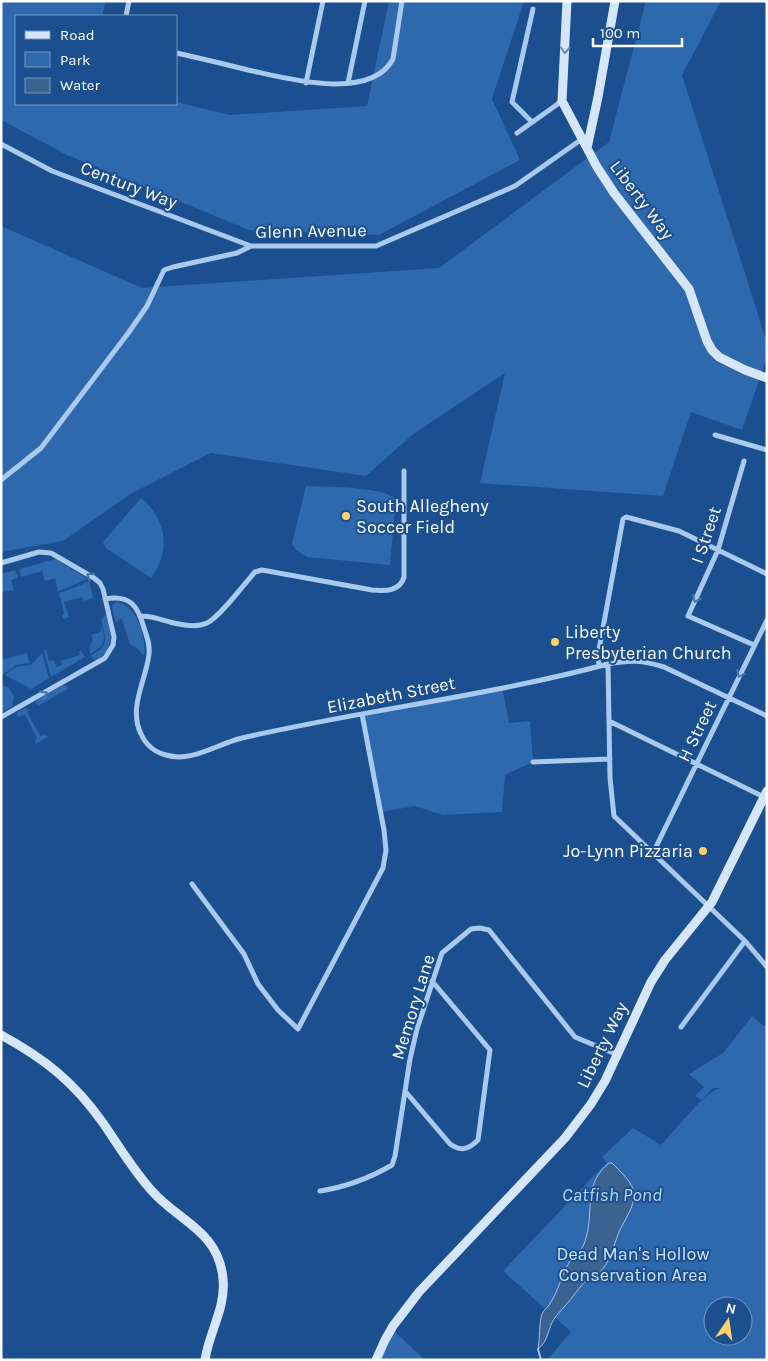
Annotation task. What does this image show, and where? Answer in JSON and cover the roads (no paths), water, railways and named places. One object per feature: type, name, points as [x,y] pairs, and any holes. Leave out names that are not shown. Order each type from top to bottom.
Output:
[{"type":"street","points":[[126,15],[129,1]]},
{"type":"street","points":[[348,83],[365,1]]},
{"type":"street","points":[[178,53],[306,83],[348,83],[369,79],[389,66],[393,59],[402,1]]},
{"type":"street","points":[[517,133],[562,101],[568,1]]},
{"type":"street","points":[[586,148],[598,97],[615,1]]},
{"type":"street","points":[[306,83],[321,2]]},
{"type":"street","points":[[532,9],[512,102],[532,122]]},
{"type":"street","name":"Liberty Way","points":[[562,101],[596,167],[614,193],[689,288],[706,341],[712,350],[719,357],[767,378]]},
{"type":"street","name":"Glenn Avenue","points":[[1,480],[41,448],[147,306],[164,270],[237,253],[251,246],[376,246],[515,186],[582,139]]},
{"type":"street","name":"Century Way","points":[[1,144],[52,171],[251,246]]},
{"type":"street","points":[[715,435],[767,450]]},
{"type":"street","name":"I Street","points":[[744,461],[718,550],[688,616],[754,645]]},
{"type":"street","points":[[106,599],[114,597],[132,602],[141,616],[151,616],[178,624],[193,626],[208,623],[255,572],[262,570],[372,590],[386,591],[398,587],[403,582],[404,577],[404,471]]},
{"type":"street","points":[[599,666],[598,654],[623,519],[626,517],[679,531],[767,574]]},
{"type":"street","points":[[1,563],[39,552],[51,552],[100,583],[106,599],[114,637],[113,644],[105,658],[1,717]]},
{"type":"street","name":"Elizabeth Street","points":[[141,616],[149,644],[149,656],[136,704],[136,720],[144,741],[157,752],[180,758],[240,738],[481,692],[608,664],[639,660],[664,667],[767,716]]},
{"type":"street","name":"H Street","points":[[653,853],[767,620]]},
{"type":"street","points":[[608,664],[610,778],[614,816],[745,941],[767,967]]},
{"type":"street","points":[[192,884],[244,954],[258,984],[278,1010],[298,1030],[383,868],[386,850],[384,830],[362,714]]},
{"type":"street","points":[[609,721],[697,764],[765,794]]},
{"type":"street","points":[[533,762],[610,759]]},
{"type":"street","name":"Liberty Way","points":[[376,1360],[384,1340],[419,1292],[549,1155],[580,1118],[605,1081],[645,994],[658,971],[708,906],[765,794]]},
{"type":"street","name":"Memory Lane","points":[[320,1191],[347,1184],[392,1165],[410,1059],[432,981],[440,958],[446,948],[471,929],[489,930],[575,1037],[618,1055]]},
{"type":"street","points":[[681,1027],[745,941]]},
{"type":"street","points":[[405,1091],[455,1148],[465,1149],[472,1146],[478,1140],[490,1050],[432,981]]},
{"type":"street","points":[[1,1035],[46,1062],[62,1075],[98,1116],[153,1192],[172,1209],[191,1222],[208,1241],[215,1253],[223,1279],[220,1311],[210,1338],[205,1360]]},
{"type":"water","name":"Catfish Pond","points":[[609,1163],[612,1163],[626,1177],[632,1186],[634,1198],[631,1208],[606,1264],[598,1274],[585,1281],[556,1316],[544,1343],[538,1349],[542,1314],[552,1300],[568,1265],[583,1245],[588,1228],[592,1189],[601,1171]]},
{"type":"waterway","points":[[538,1349],[541,1360]]},
{"type":"place","name":"South Allegheny Soccer Field","points":[[346,516]]},
{"type":"place","name":"Liberty Presbyterian Church","points":[[555,642]]},
{"type":"place","name":"Jo-Lynn Pizzaria","points":[[703,851]]},
{"type":"park label","name":"Dead Man's Hollow Conservation Area","points":[[633,1264]]}]
